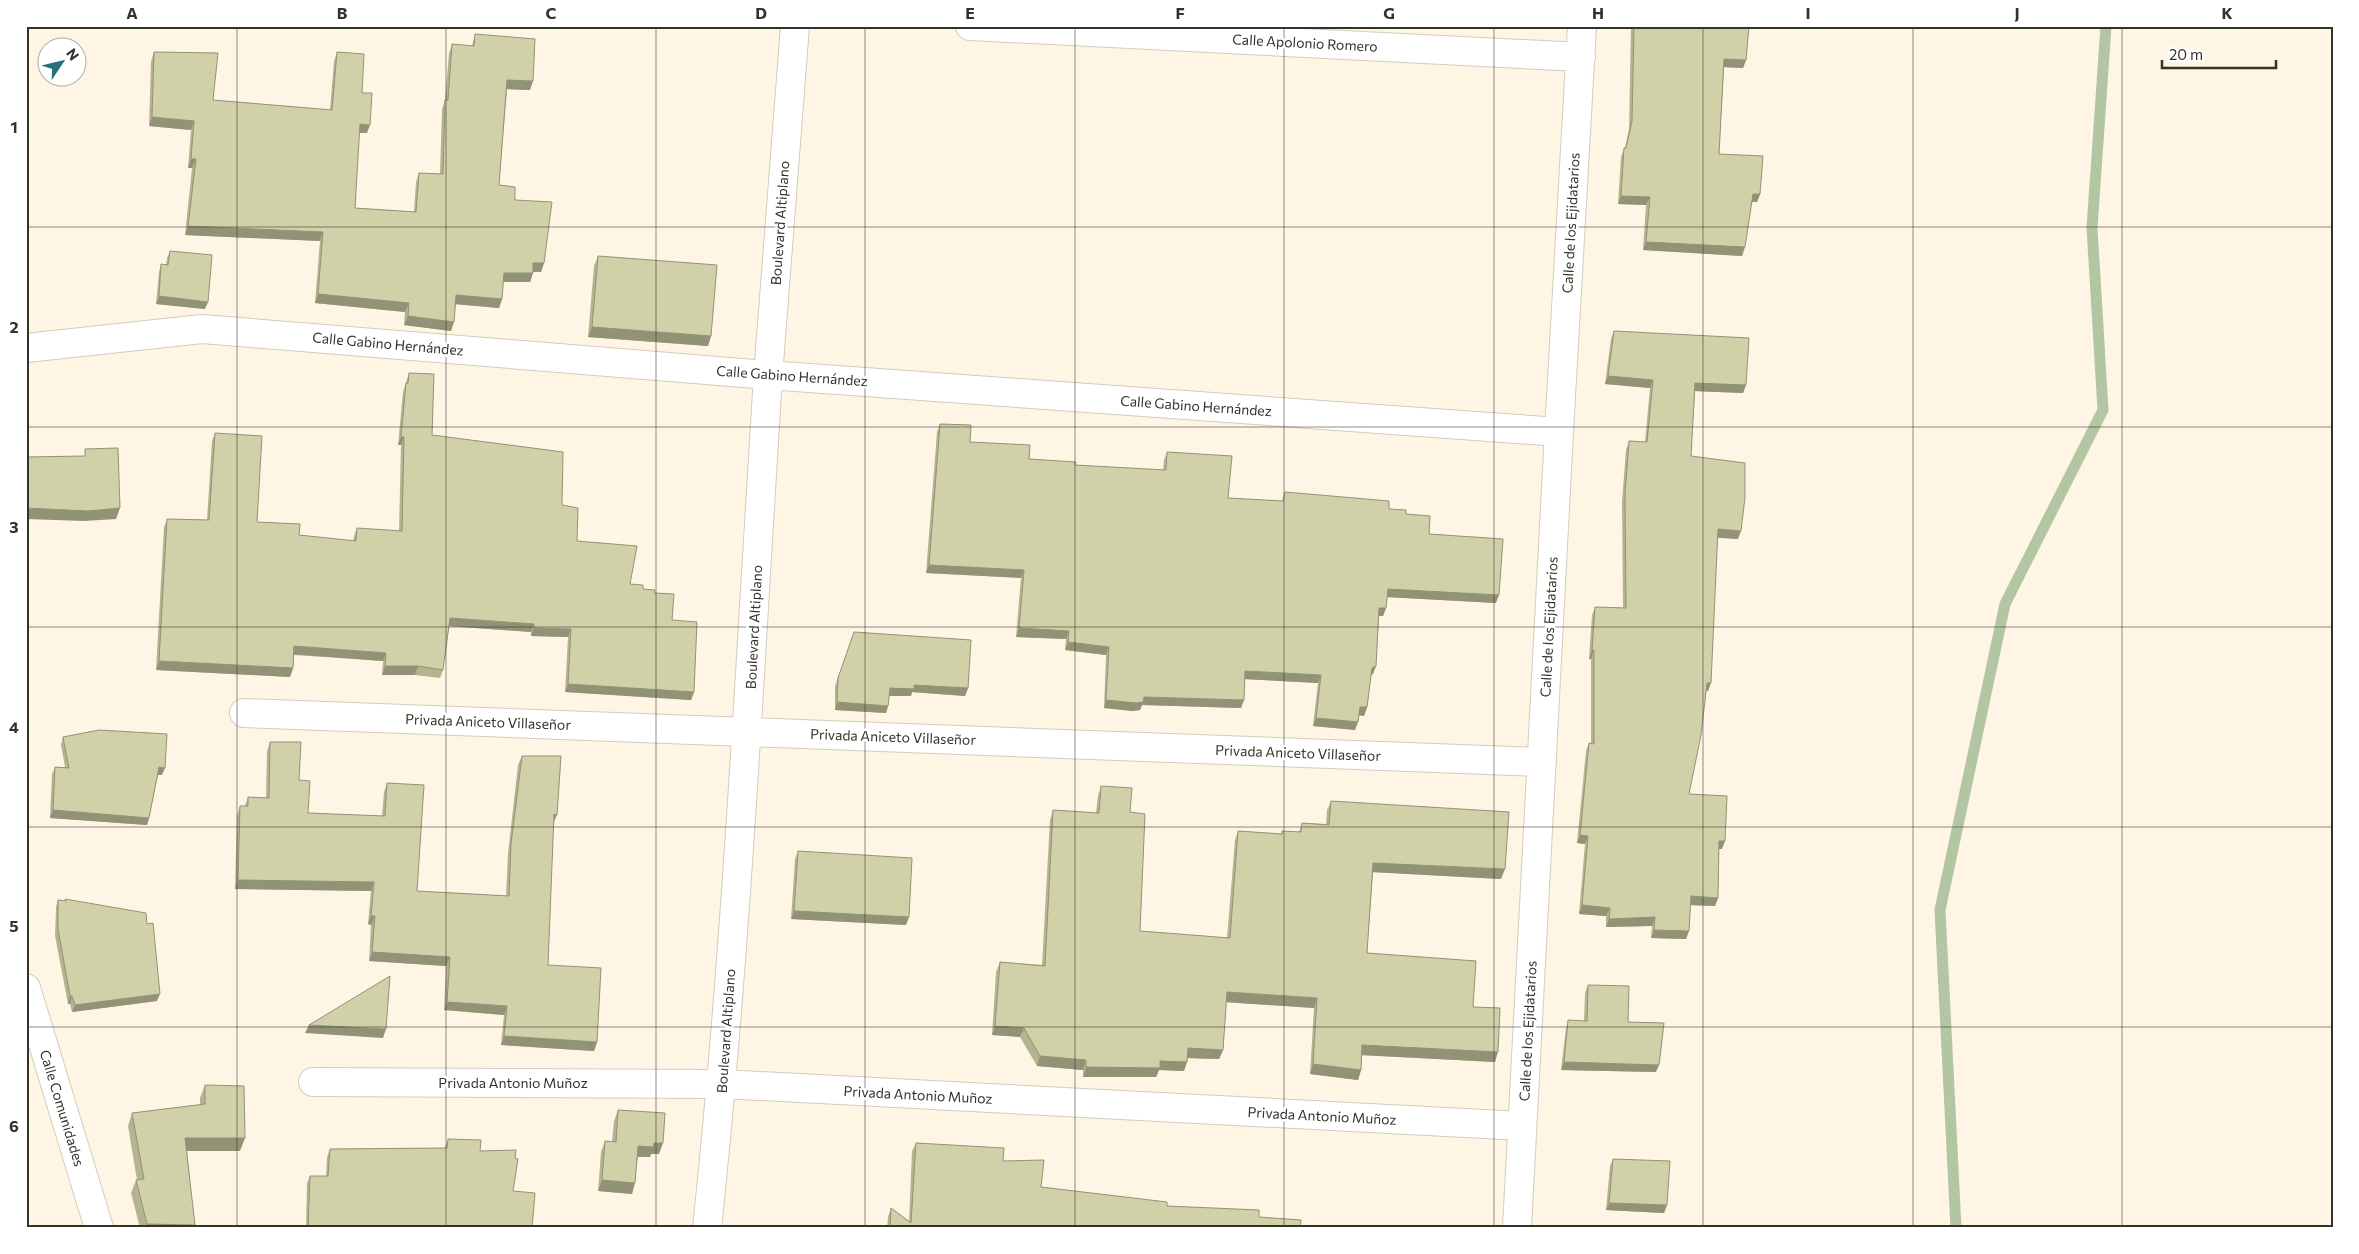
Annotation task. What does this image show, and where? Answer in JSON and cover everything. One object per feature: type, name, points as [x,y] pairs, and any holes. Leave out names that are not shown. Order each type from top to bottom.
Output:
[{"type":"street","name":"Boulevard Altiplano","points":[[707,1228],[722,1084],[748,731],[768,375],[795,26]]},
{"type":"street","name":"Calle Apolonio Romero","points":[[970,26],[1581,57]]},
{"type":"street","name":"Calle de los Ejidatarios","points":[[1517,1228],[1582,26]]},
{"type":"street","name":"Calle Gabino Hernández","points":[[26,348],[202,329],[768,375],[1559,432]]},
{"type":"street","name":"Privada Aniceto Villaseñor","points":[[244,713],[1542,762]]},
{"type":"street","name":"Calle Comunidades","points":[[26,988],[99,1228]]},
{"type":"street","name":"Privada Antonio Muñoz","points":[[313,1082],[722,1084],[1522,1126]]},
{"type":"building","points":[[1634,26],[1749,26],[1746,60],[1724,59],[1719,154],[1763,156],[1760,194],[1753,194],[1745,247],[1646,242],[1650,197],[1621,196],[1624,148],[1626,148],[1632,121]]},
{"type":"building","points":[[475,34],[535,39],[533,81],[507,80],[499,185],[515,187],[515,200],[552,202],[544,263],[533,263],[533,273],[504,273],[502,299],[456,295],[454,322],[408,316],[409,303],[318,294],[323,232],[188,226],[196,159],[191,159],[194,121],[152,117],[154,52],[218,53],[213,100],[332,110],[337,52],[364,54],[362,93],[372,93],[370,125],[360,124],[355,208],[416,212],[419,173],[443,174],[445,100],[448,100],[452,44],[474,46]]},
{"type":"building","points":[[170,251],[212,255],[208,302],[159,296],[161,264],[168,265]]},
{"type":"building","points":[[598,256],[717,265],[711,336],[592,327]]},
{"type":"building","points":[[1614,331],[1749,338],[1746,385],[1695,383],[1691,456],[1745,463],[1745,497],[1741,531],[1718,529],[1711,683],[1707,683],[1701,735],[1689,794],[1727,796],[1725,841],[1719,841],[1718,898],[1691,896],[1689,931],[1654,930],[1655,917],[1609,919],[1610,908],[1582,905],[1588,836],[1580,835],[1589,743],[1594,744],[1594,650],[1592,650],[1595,607],[1626,608],[1625,494],[1629,441],[1647,442],[1653,380],[1608,376]]},
{"type":"building","points":[[409,373],[434,374],[432,435],[563,452],[562,505],[578,508],[577,541],[637,546],[630,584],[643,585],[643,589],[655,590],[654,593],[674,594],[672,620],[697,622],[694,692],[568,684],[571,629],[534,628],[534,624],[450,618],[443,670],[418,666],[385,666],[386,653],[294,646],[293,668],[159,661],[167,519],[209,520],[215,433],[262,436],[257,522],[300,524],[299,535],[356,541],[357,528],[402,531],[404,437],[401,437],[406,383],[408,383]]},
{"type":"building","points":[[940,424],[971,425],[970,442],[1030,445],[1029,459],[1076,462],[1075,465],[1166,470],[1167,452],[1232,456],[1228,498],[1283,501],[1285,492],[1389,501],[1389,509],[1406,510],[1406,514],[1430,516],[1429,534],[1503,539],[1499,595],[1388,589],[1386,608],[1379,608],[1376,666],[1372,668],[1367,707],[1360,707],[1358,722],[1316,718],[1321,675],[1245,671],[1244,700],[1144,697],[1143,702],[1136,703],[1106,700],[1109,647],[1068,642],[1069,631],[1019,628],[1024,570],[929,565]]},
{"type":"building","points":[[118,448],[120,508],[88,511],[26,508],[26,457],[85,456],[85,449]]},
{"type":"building","points":[[854,632],[971,640],[968,688],[914,685],[914,689],[890,688],[888,706],[837,702],[838,678]]},
{"type":"building","points":[[99,730],[167,734],[165,768],[159,767],[149,818],[53,810],[55,767],[69,768],[63,737]]},
{"type":"building","points":[[270,742],[301,742],[299,780],[310,781],[308,813],[385,816],[387,783],[424,785],[417,891],[509,896],[511,844],[522,756],[561,756],[557,815],[554,814],[548,965],[601,968],[597,1042],[504,1036],[507,1006],[447,1002],[450,957],[372,952],[375,916],[371,916],[374,882],[238,880],[240,806],[248,806],[248,797],[269,798]]},
{"type":"building","points":[[1101,786],[1132,788],[1130,812],[1145,814],[1140,931],[1230,938],[1238,831],[1282,834],[1282,831],[1301,832],[1302,823],[1329,825],[1331,801],[1509,812],[1505,869],[1373,863],[1367,953],[1476,961],[1473,1007],[1500,1008],[1498,1052],[1362,1045],[1361,1070],[1313,1064],[1317,998],[1227,992],[1223,1050],[1188,1048],[1187,1062],[1160,1061],[1160,1068],[1086,1067],[1086,1060],[1040,1056],[1024,1028],[995,1026],[1000,962],[1045,966],[1053,810],[1099,813]]},
{"type":"building","points":[[798,851],[912,858],[909,917],[794,911]]},
{"type":"building","points":[[65,899],[146,913],[147,924],[153,923],[160,994],[75,1005],[72,996],[70,996],[58,929],[58,900],[66,901]]},
{"type":"building","points":[[390,976],[386,1029],[309,1025]]},
{"type":"building","points":[[1588,985],[1629,986],[1628,1022],[1664,1023],[1659,1065],[1564,1062],[1568,1020],[1587,1021]]},
{"type":"building","points":[[205,1085],[244,1086],[245,1138],[185,1138],[195,1225],[147,1224],[136,1180],[144,1179],[132,1113],[205,1104]]},
{"type":"building","points":[[618,1110],[665,1113],[663,1143],[654,1143],[653,1147],[638,1146],[635,1183],[602,1180],[605,1141],[616,1142]]},
{"type":"building","points":[[448,1139],[481,1140],[480,1151],[516,1150],[515,1158],[518,1159],[513,1191],[535,1193],[532,1228],[308,1228],[310,1176],[328,1176],[330,1149],[447,1148]]},
{"type":"building","points":[[916,1143],[1004,1148],[1003,1161],[1044,1160],[1041,1187],[1167,1202],[1167,1206],[1259,1210],[1259,1217],[1301,1220],[1300,1228],[890,1228],[891,1208],[911,1223]]},
{"type":"building","points":[[1613,1159],[1670,1161],[1667,1205],[1609,1203]]},
{"type":"waterway","points":[[1956,1228],[1940,910],[2005,604],[2103,410],[2092,228],[2106,26]]}]
